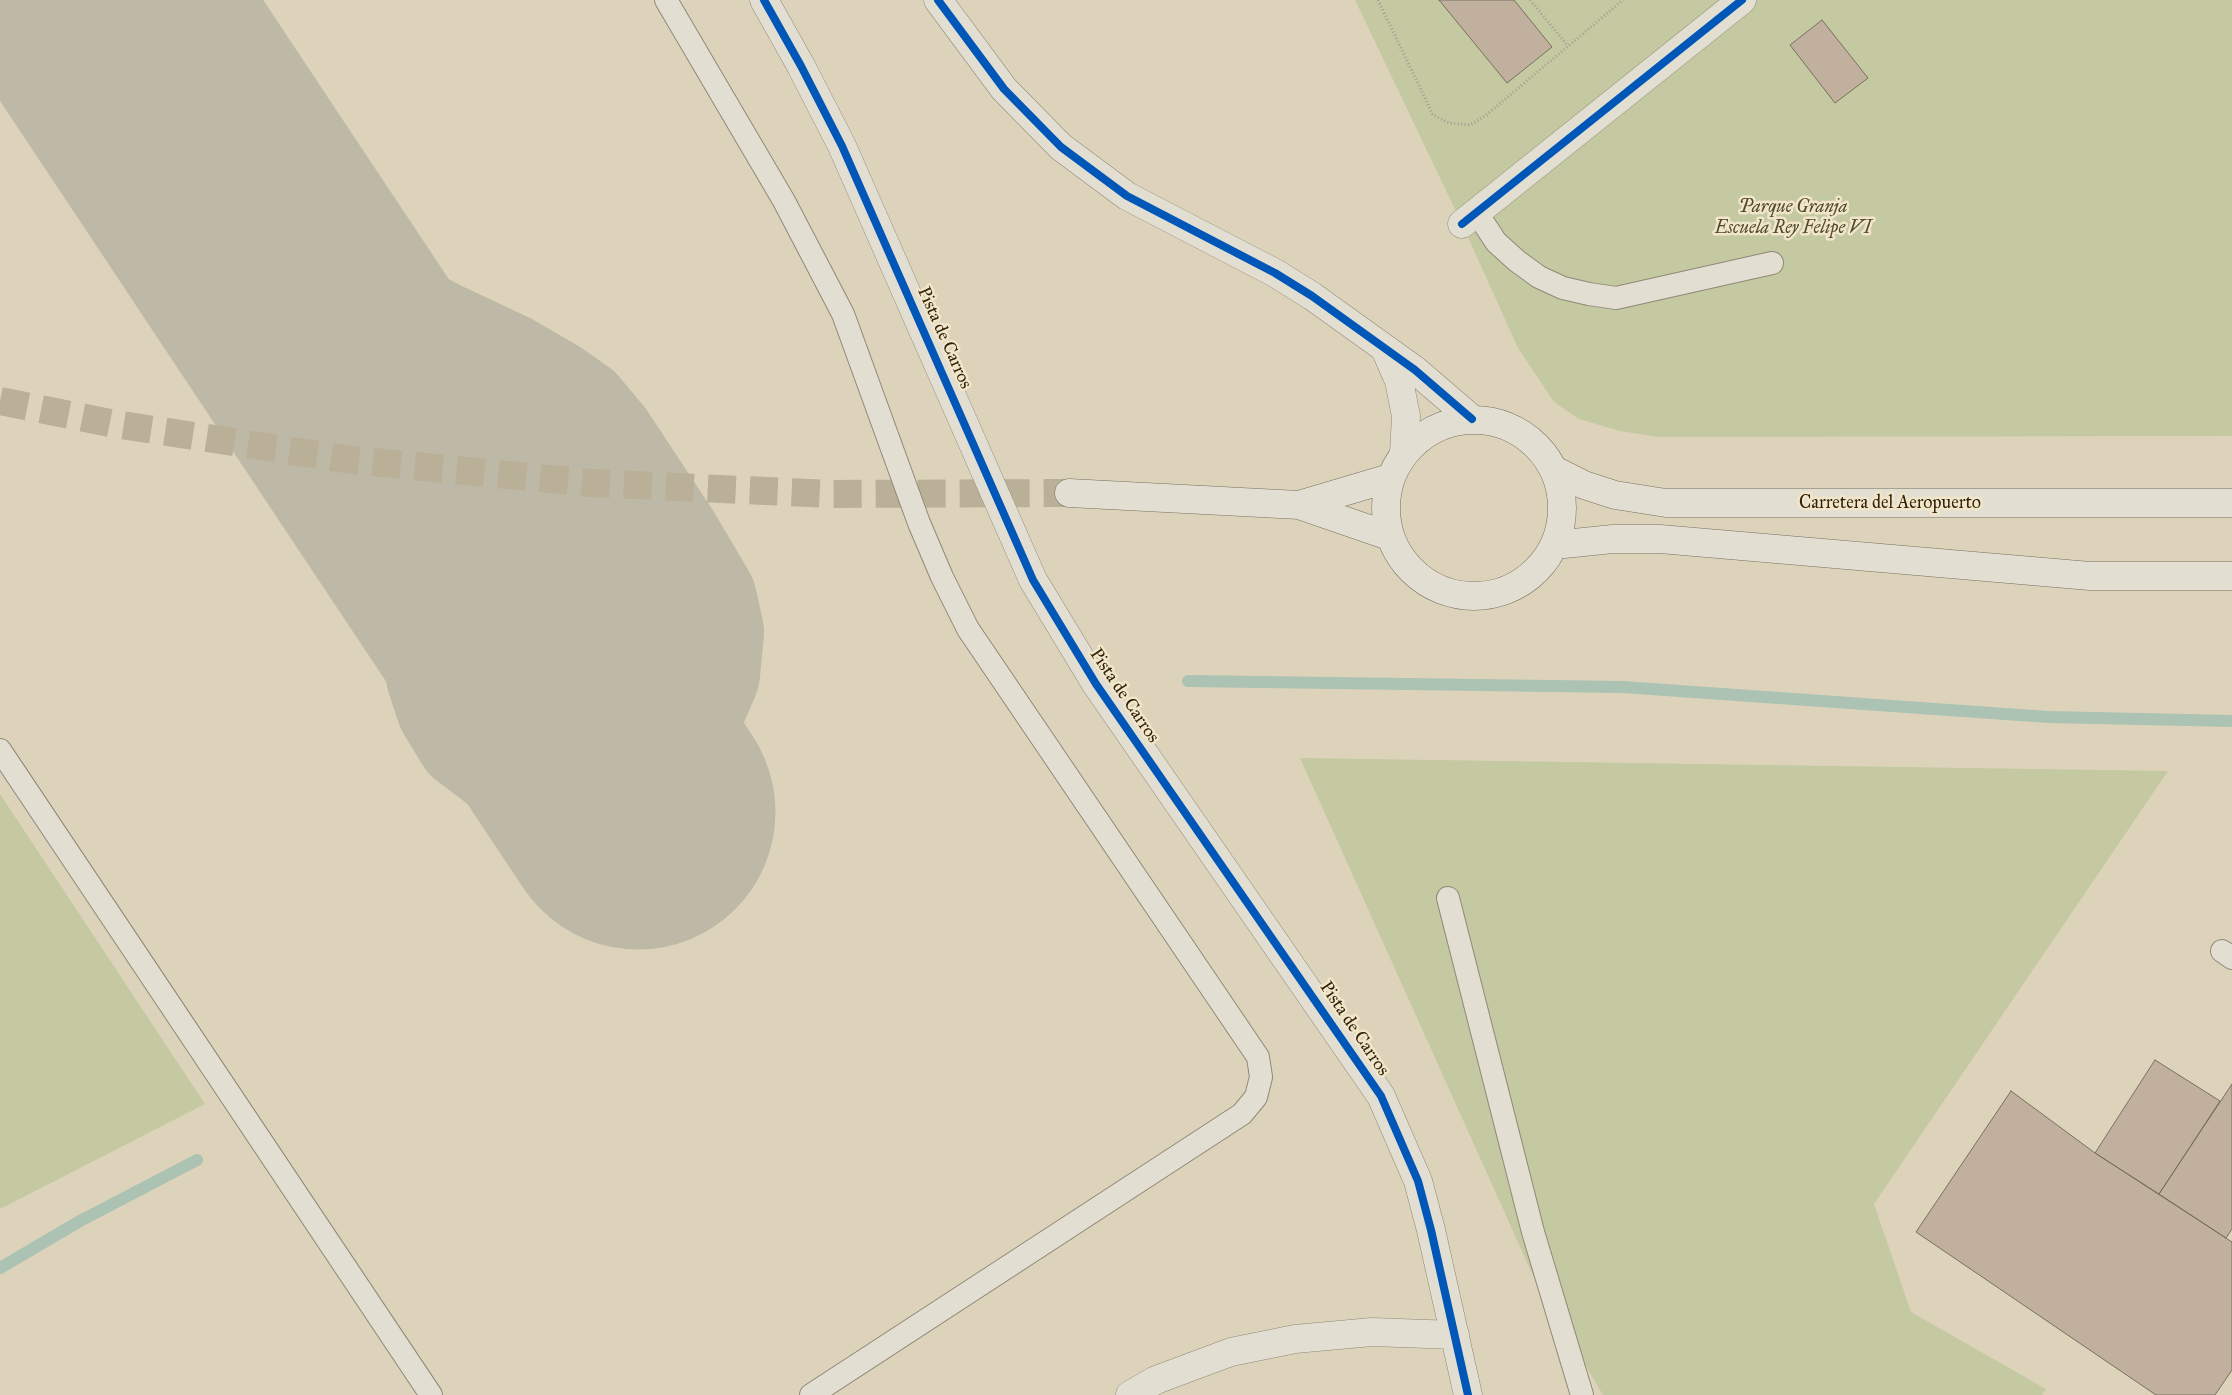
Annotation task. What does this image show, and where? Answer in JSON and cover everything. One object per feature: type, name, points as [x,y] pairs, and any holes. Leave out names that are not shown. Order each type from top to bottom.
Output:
[{"type":"street","name":"Pista de Carros","points":[[764,0],[802,66],[842,146],[1033,580],[1096,684],[1381,1096],[1418,1181],[1432,1230],[1468,1395]]},
{"type":"street","points":[[938,0],[1004,90],[1061,147],[1127,196],[1275,273],[1312,296],[1415,370],[1472,419]]},
{"type":"street","points":[[1469,219],[1742,0]]},
{"type":"street","points":[[1384,347],[1401,389],[1406,416],[1404,452]]},
{"type":"street","points":[[1472,419],[1506,425],[1534,443],[1554,470],[1561,488],[1562,508],[1560,527],[1554,545],[1538,569],[1516,586],[1488,595],[1460,595],[1433,586],[1410,569],[1398,554],[1389,536],[1385,517],[1385,497],[1390,478],[1404,452],[1423,435],[1446,423],[1472,419]]},
{"type":"street","name":"Carretera del Aeropuerto","points":[[1554,470],[1584,485],[1615,495],[1666,503],[2232,503]]},
{"type":"street","points":[[1299,506],[1390,478]]},
{"type":"street","points":[[1069,492],[1299,506],[1389,536]]},
{"type":"street","points":[[1554,545],[1613,539],[1660,539],[2090,576],[2232,576]]},
{"type":"street","points":[[1130,1395],[1156,1380],[1230,1352],[1295,1339],[1372,1332],[1455,1335]]},
{"type":"lane","points":[[666,0],[784,201],[843,314],[919,523],[942,577],[968,629],[1258,1056],[1261,1077],[1256,1097],[1242,1114],[811,1395]]},
{"type":"lane","points":[[1469,219],[1517,261],[1539,277],[1563,288],[1616,298],[1772,263]]},
{"type":"lane","points":[[0,750],[432,1395]]},
{"type":"lane","points":[[1448,898],[1533,1232],[1582,1395]]},
{"type":"path","points":[[1378,0],[1433,114],[1449,123],[1470,125],[1485,116],[1623,0]]},
{"type":"path","points":[[1530,0],[1568,46]]},
{"type":"green space","name":"Parque Granja Escuela Rey Felipe VI","points":[[1355,0],[2232,0],[2232,436],[1658,437],[1620,431],[1579,419],[1554,402],[1518,348],[1462,224]]},
{"type":"green space","points":[[1300,758],[2168,771],[1874,1204],[1911,1312],[2046,1389],[2042,1395],[1603,1395],[1535,1280]]},
{"type":"green space","points":[[0,794],[205,1104],[0,1209]]},
{"type":"building","points":[[1439,0],[1514,0],[1552,47],[1507,83]]},
{"type":"building","points":[[1822,20],[1868,78],[1835,103],[1790,45]]},
{"type":"building","points":[[2155,1060],[2220,1101],[2159,1194],[2095,1153]]},
{"type":"building","points":[[2232,1084],[2232,1229],[2226,1238],[2159,1194]]},
{"type":"building","points":[[2011,1091],[2095,1153],[2232,1242],[2232,1370],[2215,1395],[2156,1395],[1916,1232]]},
{"type":"waterway","points":[[1188,681],[1623,687],[2048,717],[2232,721]]},
{"type":"waterway","points":[[0,1268],[80,1221],[197,1160]]},
{"type":"taxiway","points":[[191,139],[262,231],[287,257],[439,336],[507,368],[550,393],[577,412],[602,442],[666,539],[702,600],[709,632],[705,674],[692,704],[673,733],[641,758],[596,779],[557,780],[511,768],[470,737],[451,706],[441,676],[438,629],[448,552],[448,535],[441,512]]},
{"type":"runway","points":[[98,0],[638,812]]},
{"type":"tunnel","points":[[0,401],[115,424],[352,460],[591,483],[830,494],[1069,493]]},
{"type":"cycle path","points":[[764,0],[801,66],[842,146],[1033,580],[1096,684],[1381,1096],[1418,1181],[1431,1230],[1468,1395]]},
{"type":"cycle path","points":[[938,0],[1004,89],[1061,147],[1127,196],[1275,273],[1312,296],[1415,370],[1472,419]]},
{"type":"cycle path","points":[[1462,224],[1742,0]]}]
